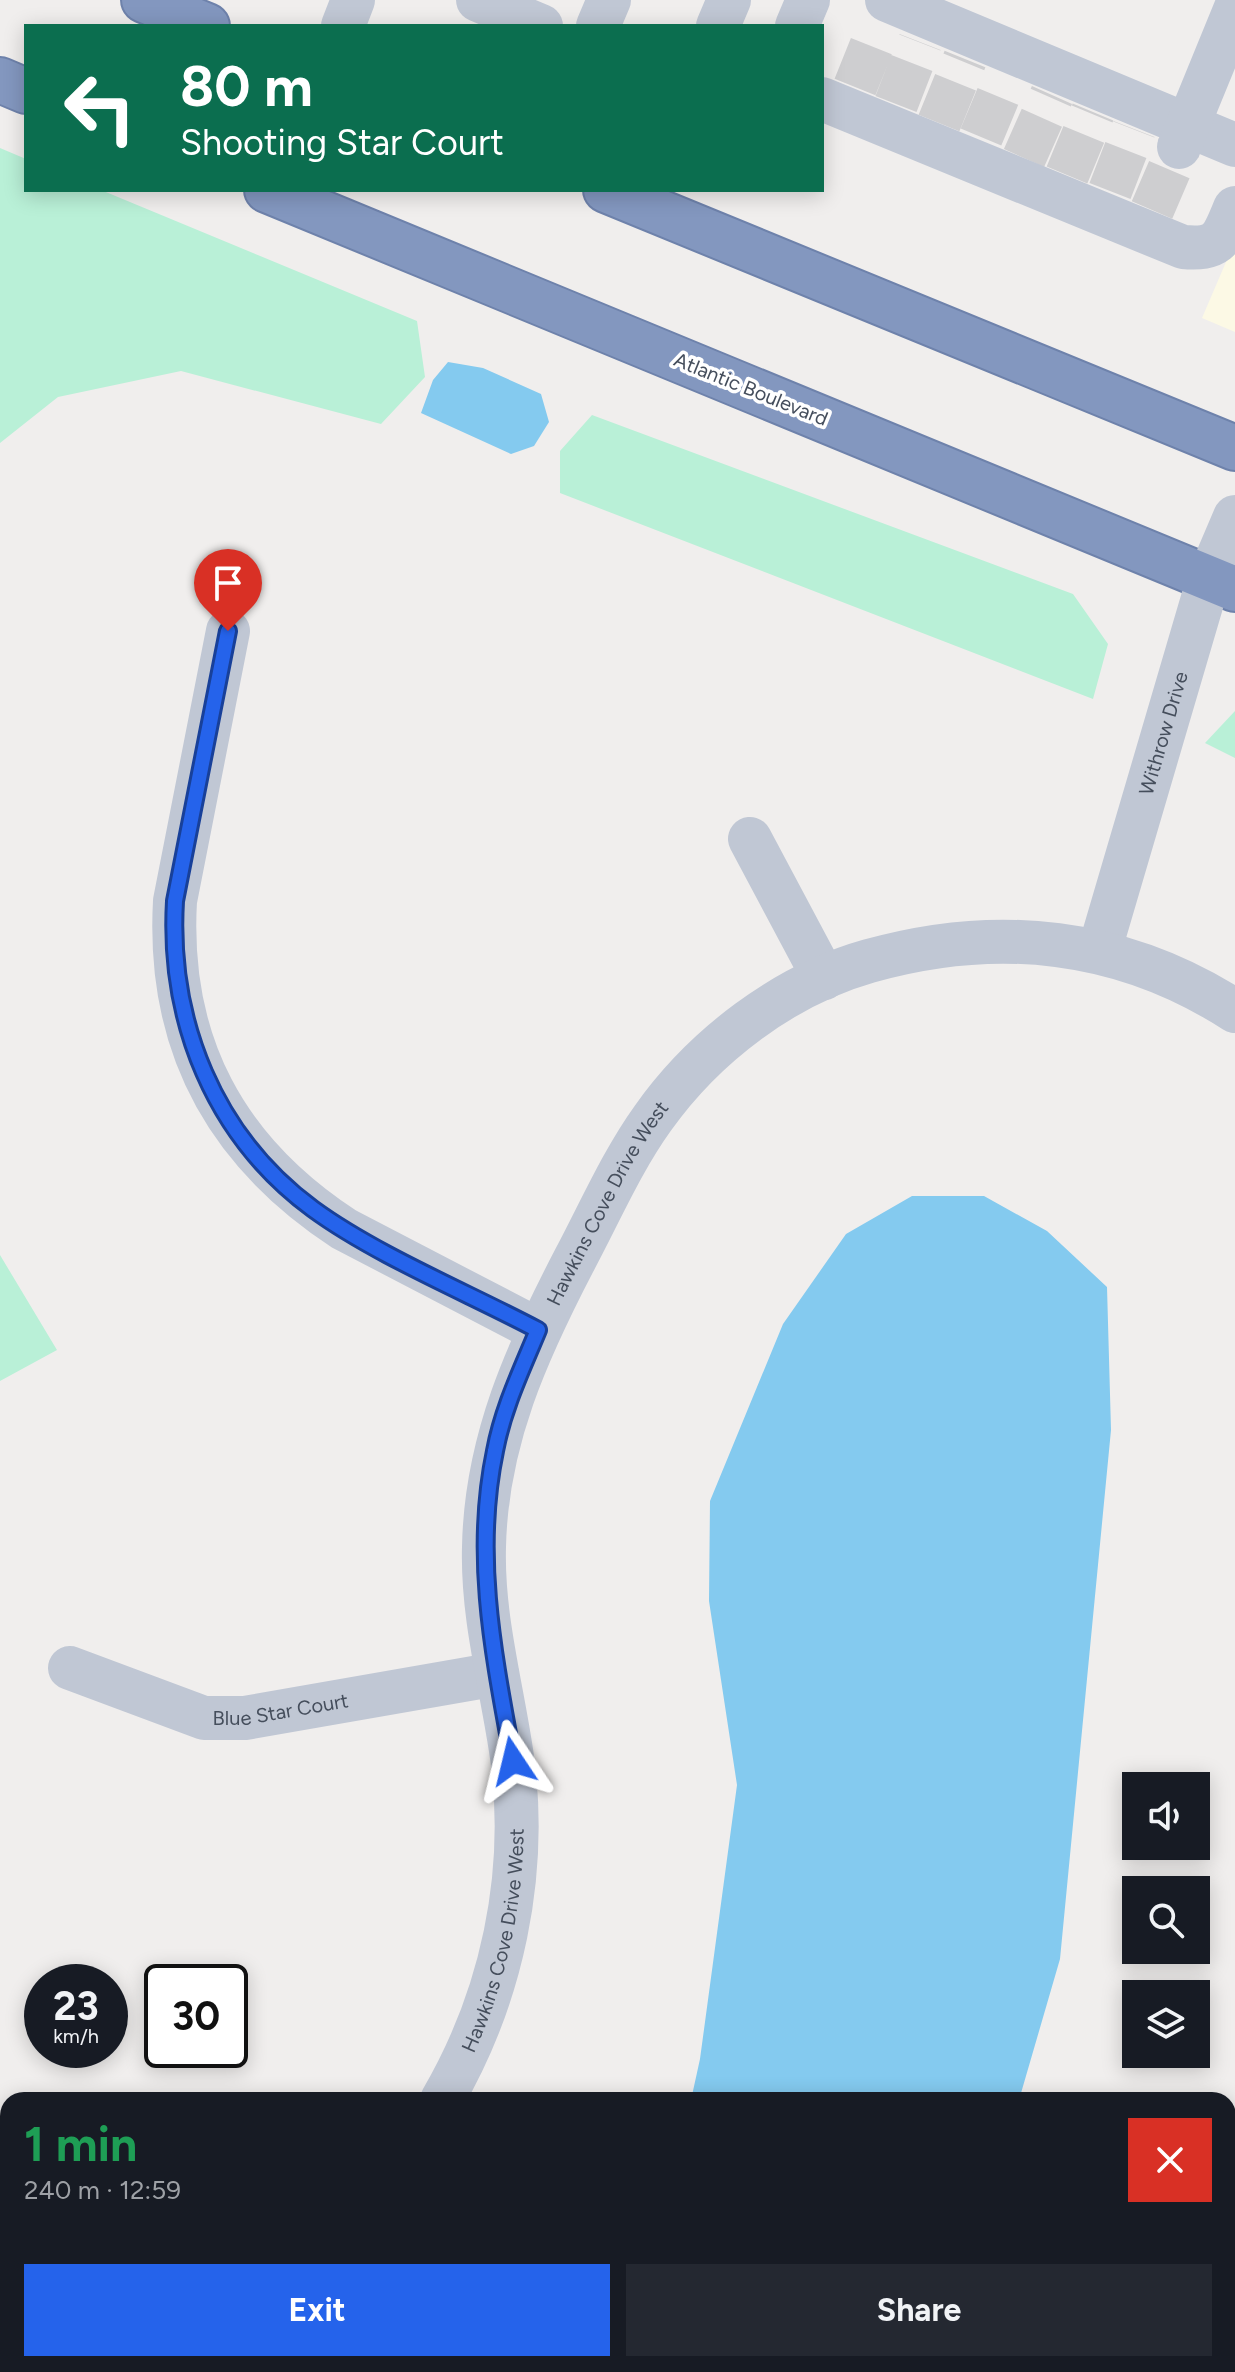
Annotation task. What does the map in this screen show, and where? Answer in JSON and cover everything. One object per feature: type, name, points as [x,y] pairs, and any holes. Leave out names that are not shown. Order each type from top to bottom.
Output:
[{"type":"highway","points":[[144,0],[202,24]]},
{"type":"highway","points":[[0,80],[24,90]]},
{"type":"highway","name":"Atlantic Boulevard","points":[[272,192],[1222,583]]},
{"type":"highway","points":[[611,192],[1235,448]]},
{"type":"street","points":[[344,24],[353,0]]},
{"type":"street","points":[[478,0],[536,24]]},
{"type":"street","points":[[599,24],[609,0]]},
{"type":"street","points":[[719,24],[729,0]]},
{"type":"street","points":[[798,24],[808,0]]},
{"type":"street","points":[[885,9],[925,30],[1184,136],[1235,145]]},
{"type":"street","points":[[1184,136],[1235,10]]},
{"type":"street","points":[[841,99],[892,115],[1147,220],[1183,247],[1204,249],[1222,239],[1235,208]]},
{"type":"street","name":"Withrow Drive","points":[[1099,952],[1222,583],[1235,517]]},
{"type":"street","points":[[228,631],[175,901],[173,936],[177,983],[190,1040],[203,1073],[239,1135],[286,1187],[314,1209],[344,1229],[538,1330]]},
{"type":"street","points":[[750,839],[824,978]]},
{"type":"street","name":"Hawkins Cove Drive West","points":[[446,2092],[499,1972],[515,1884],[513,1761],[486,1599],[487,1498],[509,1400],[538,1330],[630,1154],[682,1082],[729,1036],[765,1010],[824,978],[916,948],[982,940],[1048,942],[1099,952],[1160,972],[1235,1011]]},
{"type":"street","name":"Blue Star Court","points":[[70,1668],[204,1718],[245,1718],[497,1674]]},
{"type":"shaded area","points":[[1235,241],[1235,332],[1202,318]]},
{"type":"green space","points":[[0,148],[24,158],[24,192],[106,192],[417,321],[425,377],[381,424],[181,371],[58,397],[0,443]]},
{"type":"green space","points":[[592,415],[1073,594],[1108,644],[1093,699],[560,493],[560,451]]},
{"type":"green space","points":[[1235,711],[1235,758],[1205,743]]},
{"type":"green space","points":[[0,1255],[57,1350],[0,1381]]},
{"type":"water","points":[[448,362],[483,368],[541,394],[549,422],[534,446],[511,454],[421,413],[433,380]]},
{"type":"water","points":[[912,1196],[984,1196],[1047,1231],[1107,1287],[1111,1430],[1060,1959],[1021,2092],[693,2092],[700,2059],[737,1785],[709,1601],[710,1501],[783,1324],[846,1234]]},
{"type":"tunnel","points":[[855,87],[879,27]]},
{"type":"tunnel","points":[[896,104],[920,42]]},
{"type":"tunnel","points":[[939,123],[965,59]]},
{"type":"tunnel","points":[[981,137],[1006,77]]},
{"type":"tunnel","points":[[1024,158],[1052,95]]},
{"type":"tunnel","points":[[1067,175],[1093,112]]},
{"type":"tunnel","points":[[1110,191],[1134,129]]},
{"type":"tunnel","points":[[1152,210],[1179,147]]},
{"type":"route","points":[[228,631],[175,901],[175,971],[181,1006],[190,1040],[219,1105],[261,1162],[286,1187],[344,1229],[538,1330],[509,1400],[495,1448],[485,1523],[486,1599],[513,1761]]}]
